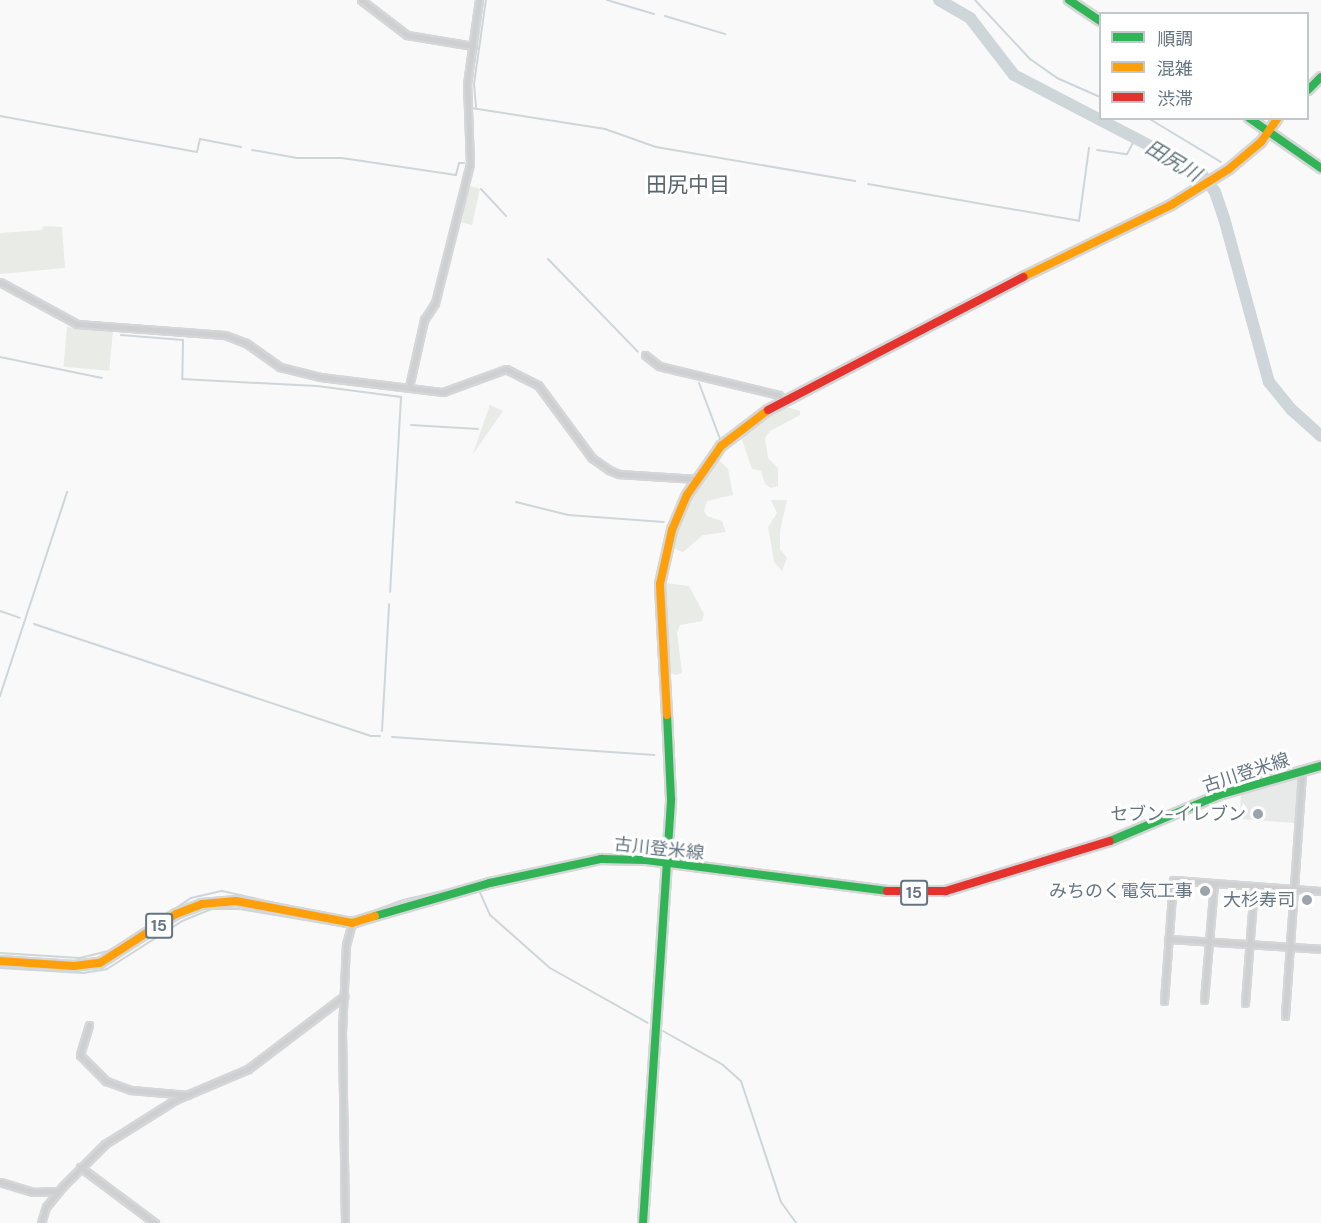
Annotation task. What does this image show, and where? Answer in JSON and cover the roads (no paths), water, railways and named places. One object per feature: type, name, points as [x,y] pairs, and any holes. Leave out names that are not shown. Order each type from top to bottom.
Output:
[{"type":"street","points":[[362,0],[407,35],[473,46]]},
{"type":"street","points":[[409,387],[424,320],[435,303],[470,164],[467,84],[479,0]]},
{"type":"street","points":[[1069,0],[1099,20]]},
{"type":"street","points":[[1309,89],[1321,77]]},
{"type":"street","points":[[1252,120],[1320,164]]},
{"type":"street","points":[[643,1223],[671,799],[660,584],[675,520],[697,479],[736,433],[784,401],[1083,246],[1146,219],[1219,176],[1269,131],[1277,120]]},
{"type":"street","points":[[0,282],[77,324],[225,335],[246,344],[280,367],[320,377],[450,392],[490,372],[507,369],[527,376],[538,385],[592,458],[609,470],[619,474],[697,479]]},
{"type":"street","points":[[645,355],[660,366],[779,395],[784,401]]},
{"type":"street","name":"古川登米線","points":[[0,961],[74,966],[100,963],[176,914],[217,902],[236,901],[352,923],[490,882],[579,861],[624,858],[906,893],[946,891],[1104,843],[1219,795],[1321,766]]},
{"type":"street","points":[[1285,1016],[1302,771]]},
{"type":"street","points":[[1164,1001],[1173,880],[1321,891]]},
{"type":"street","points":[[1204,1000],[1214,883]]},
{"type":"street","points":[[1245,1003],[1254,886]]},
{"type":"street","points":[[345,1223],[344,996],[346,945],[352,923]]},
{"type":"street","points":[[1168,939],[1321,949]]},
{"type":"street","points":[[41,1223],[46,1207],[80,1167],[105,1144],[190,1095],[248,1069],[344,996]]},
{"type":"street","points":[[89,1025],[80,1055],[106,1081],[131,1090],[190,1095]]},
{"type":"street","points":[[80,1167],[154,1223]]},
{"type":"street","points":[[0,1182],[32,1192],[59,1191]]},
{"type":"waterway","points":[[476,107],[474,84],[486,0]]},
{"type":"waterway","points":[[607,0],[654,14]]},
{"type":"waterway","name":"田尻川","points":[[939,0],[970,18],[1014,75],[1099,119]]},
{"type":"waterway","points":[[975,0],[1030,59],[1057,78],[1099,97]]},
{"type":"waterway","points":[[665,16],[725,34]]},
{"type":"waterway","points":[[472,161],[471,108],[605,129],[656,147],[855,181]]},
{"type":"waterway","points":[[0,116],[197,152],[200,139],[241,147]]},
{"type":"waterway","name":"田尻川","points":[[1100,120],[1200,172],[1215,192],[1269,382],[1292,410],[1321,436]]},
{"type":"waterway","points":[[1151,120],[1221,162]]},
{"type":"waterway","points":[[1097,150],[1127,154],[1136,137]]},
{"type":"waterway","points":[[868,184],[1079,221],[1089,148]]},
{"type":"waterway","points":[[252,150],[297,158],[342,158],[456,175],[459,163],[464,163]]},
{"type":"waterway","points":[[481,189],[506,216]]},
{"type":"waterway","points":[[548,259],[638,352]]},
{"type":"waterway","points":[[121,335],[183,340],[182,379],[317,386],[401,397],[390,592]]},
{"type":"waterway","points":[[0,357],[102,378]]},
{"type":"waterway","points":[[651,365],[665,372]]},
{"type":"waterway","points":[[673,374],[695,378]]},
{"type":"waterway","points":[[699,383],[720,439]]},
{"type":"waterway","points":[[411,425],[478,429]]},
{"type":"waterway","points":[[0,696],[67,492]]},
{"type":"waterway","points":[[516,502],[568,515],[664,522]]},
{"type":"waterway","points":[[382,731],[389,604]]},
{"type":"waterway","points":[[0,611],[20,618]]},
{"type":"waterway","points":[[34,624],[371,736],[380,736]]},
{"type":"waterway","points":[[392,737],[654,755]]},
{"type":"waterway","points":[[357,917],[403,900],[477,883]]},
{"type":"waterway","points":[[478,888],[490,915],[550,968],[648,1023]]},
{"type":"waterway","points":[[137,934],[191,898],[222,891],[307,910]]},
{"type":"waterway","points":[[0,968],[83,973],[107,969],[182,921],[212,909],[239,909],[346,927]]},
{"type":"waterway","points":[[0,953],[80,958],[112,950]]},
{"type":"waterway","points":[[663,1031],[723,1065],[741,1081],[781,1202],[796,1223]]},
{"type":"place","name":"セブン-イレブン","points":[[1258,814]]},
{"type":"place","name":"みちのく電気工事","points":[[1205,891]]},
{"type":"place","name":"大杉寿司","points":[[1307,900]]},
{"type":"district","name":"田尻中目","points":[[688,185]]}]
